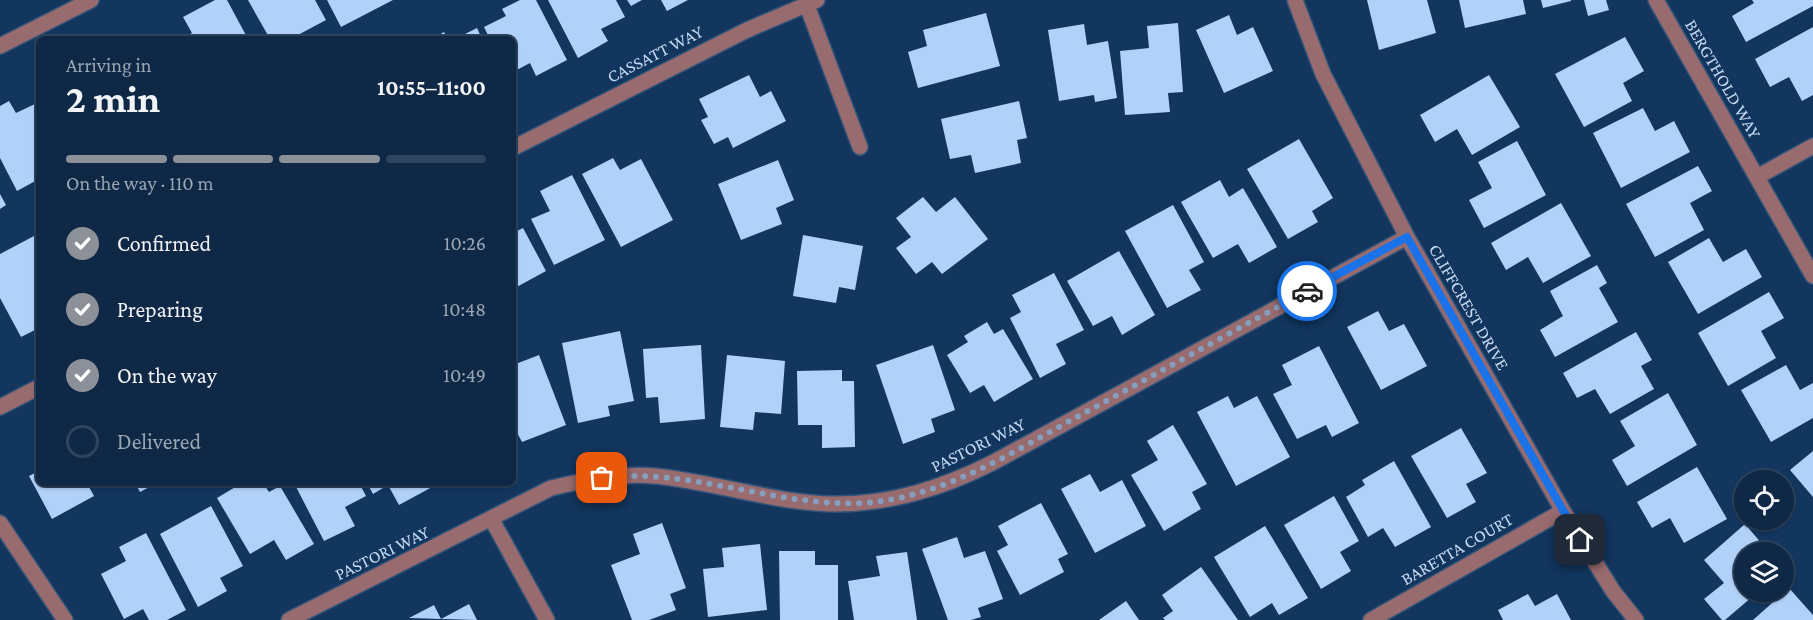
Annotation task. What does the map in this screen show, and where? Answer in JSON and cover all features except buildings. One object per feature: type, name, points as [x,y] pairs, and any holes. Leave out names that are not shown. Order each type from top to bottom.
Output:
[{"type":"street","points":[[0,45],[91,0]]},
{"type":"street","name":"CLIFFCREST DRIVE","points":[[1295,0],[1323,75],[1407,237],[1563,512],[1613,591],[1636,620]]},
{"type":"street","name":"BERGTHOLD WAY","points":[[1656,0],[1813,276]]},
{"type":"street","points":[[809,1],[860,147]]},
{"type":"street","name":"CASSATT WAY","points":[[516,146],[809,1]]},
{"type":"street","points":[[1757,177],[1813,146]]},
{"type":"street","name":"PASTORI WAY","points":[[289,620],[492,520],[551,488],[618,476],[686,480],[814,503],[866,502],[920,494],[992,463],[1407,237]]},
{"type":"street","points":[[0,407],[36,389]]},
{"type":"street","name":"BARETTA COURT","points":[[1371,620],[1563,512]]},
{"type":"street","points":[[492,520],[547,620]]},
{"type":"street","points":[[0,524],[65,620]]},
{"type":"way so far","points":[[602,478],[652,476],[804,502],[835,504],[920,494],[992,463],[1307,291]]},
{"type":"route","points":[[1307,291],[1407,237],[1580,540]]}]
